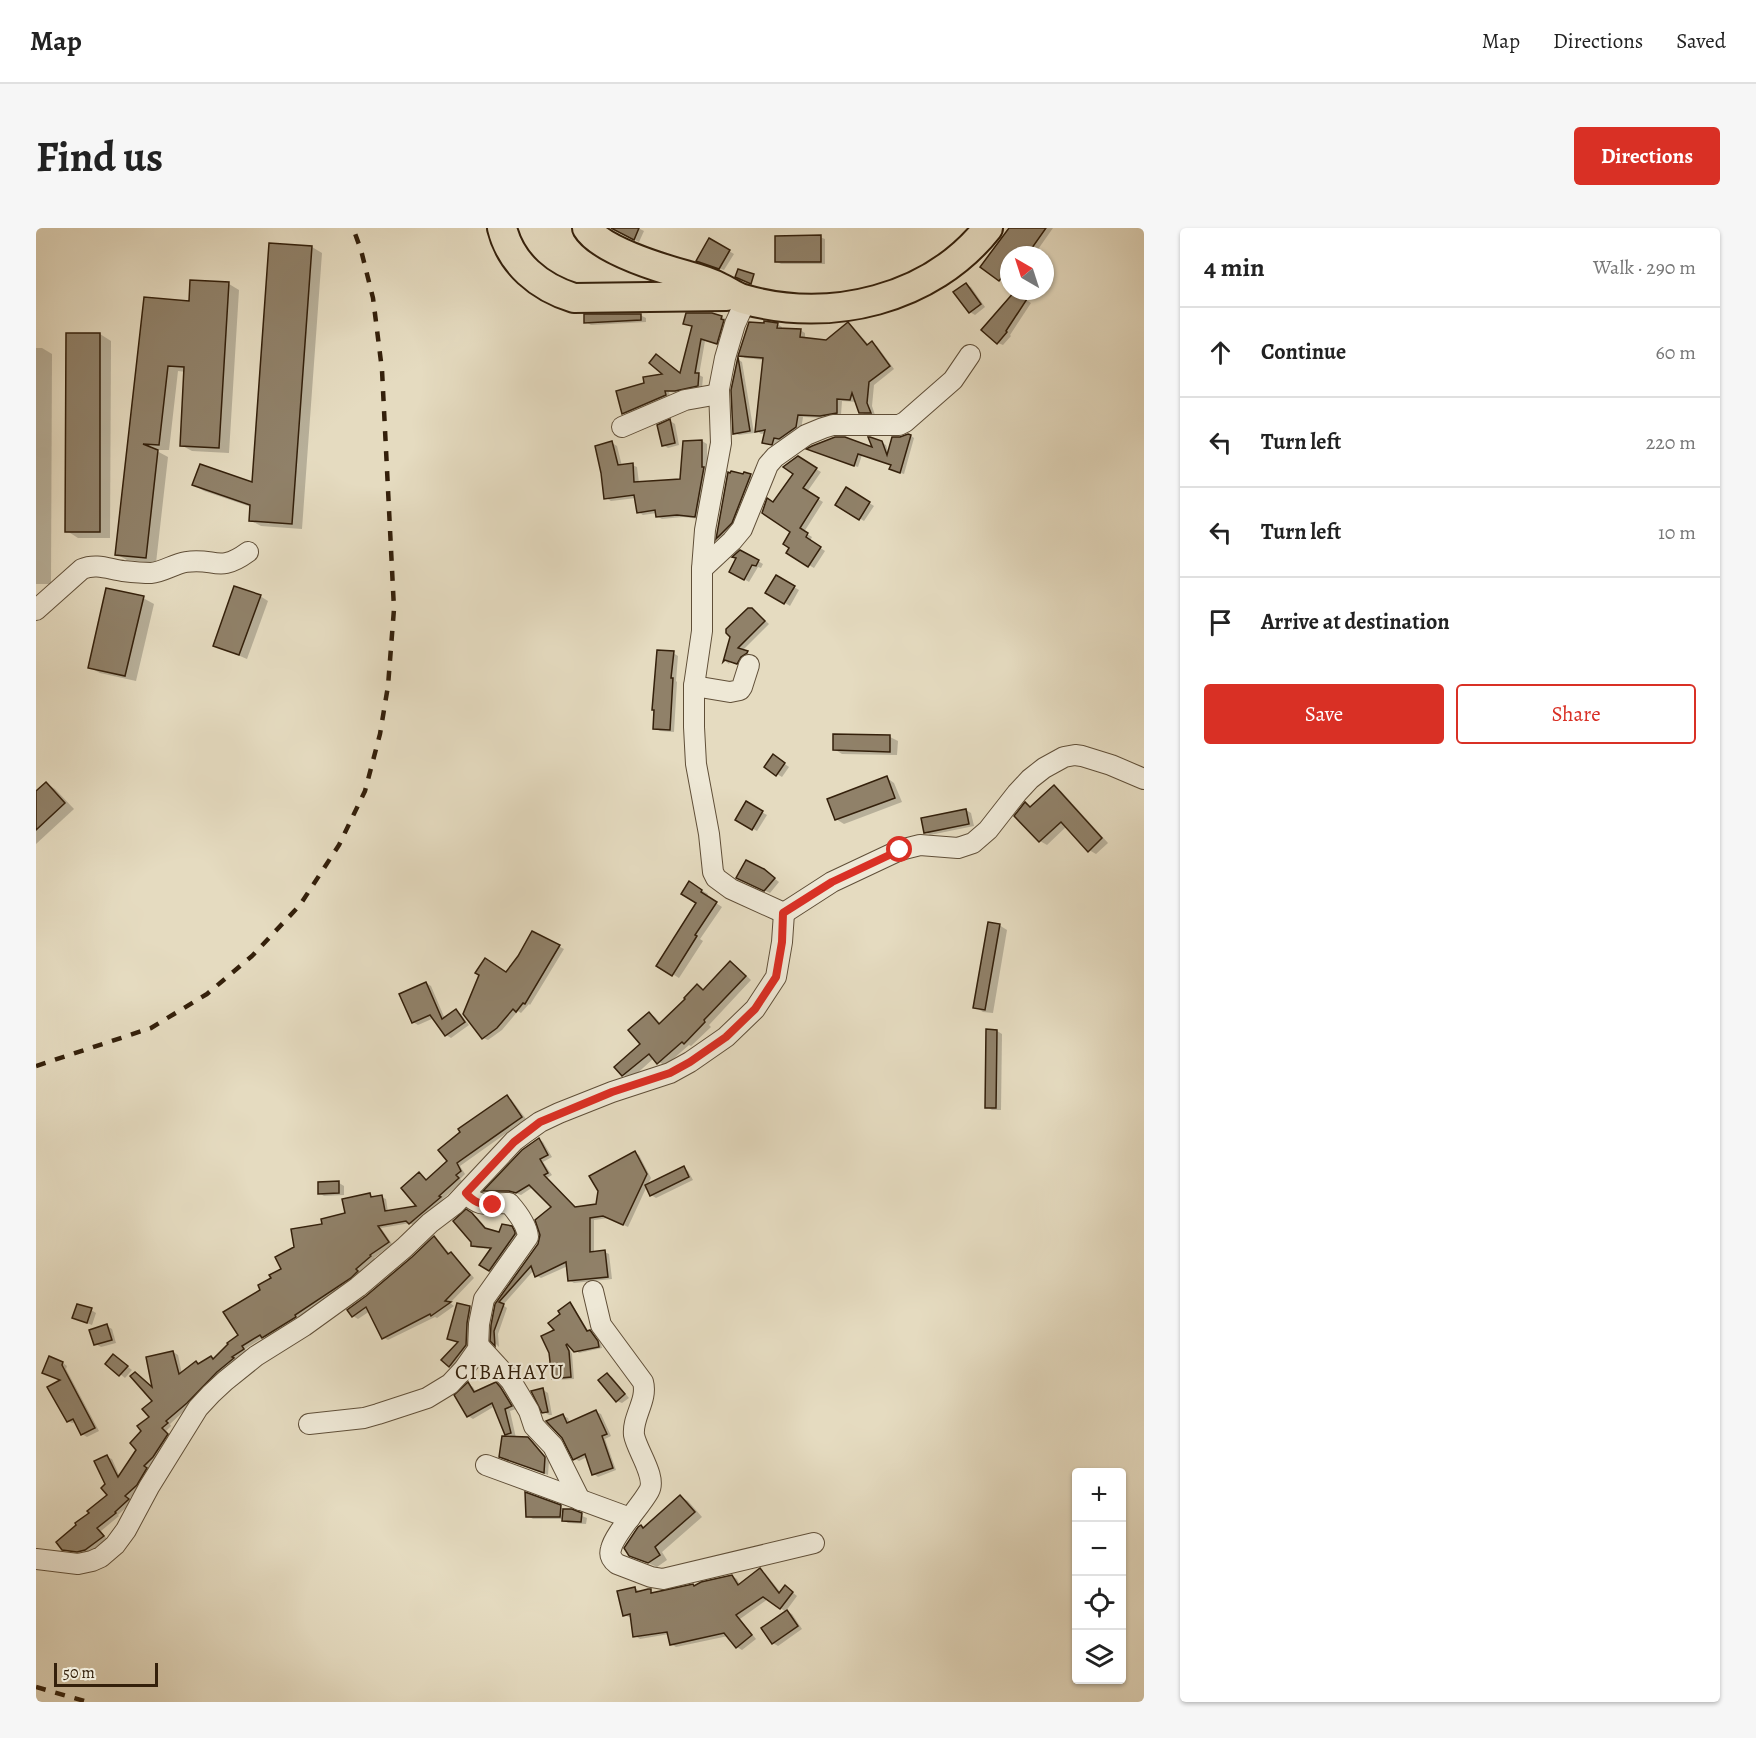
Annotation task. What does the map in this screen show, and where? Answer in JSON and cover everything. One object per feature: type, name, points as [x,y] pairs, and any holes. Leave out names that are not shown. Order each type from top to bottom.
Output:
[{"type":"highway","points":[[502,228],[518,262],[530,274],[541,284],[574,298],[740,298],[811,310],[860,304],[900,293],[941,271],[966,252],[988,228]]},
{"type":"highway","points":[[587,228],[591,234],[610,247],[660,268],[701,279],[740,298]]},
{"type":"street","points":[[740,298],[725,358],[719,394],[721,443],[705,530],[702,569],[702,631],[694,686],[696,764],[710,834],[713,872],[716,878],[731,890],[783,913]]},
{"type":"street","points":[[702,569],[738,534],[768,465],[783,450],[806,435],[833,425],[898,425],[905,422],[953,380],[970,355]]},
{"type":"street","points":[[622,428],[685,400],[719,394]]},
{"type":"street","points":[[36,610],[82,568],[88,566],[150,573],[187,562],[227,564],[248,552]]},
{"type":"street","points":[[694,686],[736,691],[742,687],[749,665]]},
{"type":"street","points":[[783,913],[832,882],[900,850],[920,845],[958,848],[973,843],[988,830],[1030,779],[1064,757],[1082,756],[1144,778]]},
{"type":"street","points":[[36,1559],[92,1562],[115,1545],[198,1408],[211,1394],[256,1356],[304,1326],[358,1287],[466,1193],[514,1142],[540,1122],[612,1092],[670,1073],[726,1037],[755,1009],[776,977],[782,942],[783,913]]},
{"type":"street","points":[[309,1424],[364,1418],[427,1398],[456,1379],[475,1354],[479,1346],[479,1324],[484,1299],[518,1252],[528,1234],[509,1203],[483,1204],[474,1201],[466,1193]]},
{"type":"street","points":[[593,1291],[601,1325],[639,1375],[644,1387],[634,1431],[636,1444],[652,1487],[612,1544],[611,1556],[617,1564],[657,1579],[670,1578],[814,1543]]},
{"type":"street","points":[[479,1346],[512,1381],[529,1411],[534,1426],[553,1446],[580,1500]]},
{"type":"street","points":[[486,1465],[630,1518]]},
{"type":"building","points":[[611,228],[639,228],[634,240]]},
{"type":"building","points":[[1009,228],[1046,228],[1033,246],[1000,246],[999,281],[980,267]]},
{"type":"building","points":[[821,235],[821,262],[775,262],[775,236]]},
{"type":"building","points":[[709,238],[730,250],[719,269],[696,261]]},
{"type":"building","points":[[269,243],[312,246],[292,524],[249,521],[250,505],[192,485],[200,464],[252,482]]},
{"type":"building","points":[[738,269],[754,274],[751,284],[735,277]]},
{"type":"building","points":[[190,280],[229,282],[219,448],[180,446],[184,367],[168,366],[159,445],[143,444],[158,450],[146,558],[115,555],[144,297],[189,301]]},
{"type":"building","points":[[966,283],[981,304],[969,313],[953,292]]},
{"type":"building","points":[[1007,300],[1026,300],[997,344],[981,330]]},
{"type":"building","points":[[686,313],[712,313],[722,316],[721,319],[724,320],[717,344],[701,339],[695,373],[699,373],[698,386],[665,391],[666,395],[622,414],[616,391],[644,383],[643,377],[662,374],[649,363],[656,354],[680,373],[692,326],[683,324]]},
{"type":"building","points":[[584,314],[641,314],[641,320],[584,323]]},
{"type":"building","points":[[764,321],[778,323],[777,328],[801,329],[800,337],[826,340],[848,322],[867,345],[872,341],[890,366],[869,382],[867,403],[871,413],[859,413],[852,393],[850,400],[837,399],[837,413],[820,416],[798,415],[796,427],[779,439],[774,438],[772,445],[762,443],[765,430],[755,432],[763,358],[738,356],[749,322],[764,323]]},
{"type":"building","points":[[66,333],[100,333],[100,532],[65,532]]},
{"type":"building","points":[[738,357],[750,431],[733,434],[731,390]]},
{"type":"building","points":[[670,419],[675,443],[662,446],[657,425]]},
{"type":"building","points":[[911,435],[900,473],[889,469],[891,465],[858,454],[854,466],[806,449],[835,437],[845,437],[872,447],[868,437],[870,437],[882,441],[887,455],[892,437]]},
{"type":"building","points":[[702,440],[702,467],[704,467],[695,517],[677,515],[656,517],[655,510],[637,513],[634,495],[604,499],[595,446],[612,441],[618,465],[633,463],[634,482],[680,479],[683,441]]},
{"type":"building","points":[[798,456],[817,468],[803,488],[819,498],[800,528],[808,533],[806,537],[821,547],[808,567],[786,553],[789,548],[783,544],[790,532],[762,513],[767,498],[773,502],[793,474],[783,467]]},
{"type":"building","points":[[728,472],[751,474],[732,523],[716,539]]},
{"type":"building","points":[[846,487],[870,502],[859,520],[835,505]]},
{"type":"building","points":[[740,550],[759,560],[756,566],[752,565],[744,580],[729,572],[736,558],[732,557]]},
{"type":"building","points":[[776,575],[795,586],[784,604],[765,593]]},
{"type":"building","points":[[234,586],[261,595],[239,655],[213,646]]},
{"type":"building","points":[[106,588],[144,596],[125,676],[88,668]]},
{"type":"building","points":[[748,608],[752,608],[765,621],[738,648],[748,651],[737,664],[725,660],[723,662],[730,637],[726,629]]},
{"type":"building","points":[[657,650],[674,651],[670,730],[653,729],[654,710],[652,710]]},
{"type":"building","points":[[833,734],[890,735],[890,752],[833,750]]},
{"type":"building","points":[[773,754],[785,763],[776,776],[764,767]]},
{"type":"building","points":[[887,776],[895,798],[835,820],[827,799]]},
{"type":"building","points":[[46,782],[65,803],[36,830],[36,791]]},
{"type":"building","points":[[1054,785],[1102,838],[1088,852],[1061,822],[1039,842],[1014,816],[1025,802],[1030,807]]},
{"type":"building","points":[[746,801],[763,811],[752,830],[735,820]]},
{"type":"building","points":[[966,809],[969,824],[924,833],[921,818]]},
{"type":"building","points":[[746,860],[764,869],[775,878],[764,891],[736,878]]},
{"type":"building","points":[[689,881],[717,902],[672,976],[656,966],[696,903],[681,894]]},
{"type":"building","points":[[988,922],[1000,924],[985,1010],[973,1008]]},
{"type":"building","points":[[532,931],[560,945],[525,1004],[523,1003],[516,1012],[513,1009],[497,1028],[482,1039],[463,1014],[479,975],[475,973],[485,958],[506,972]]},
{"type":"building","points":[[730,961],[746,976],[704,1020],[705,1022],[684,1044],[682,1042],[657,1064],[649,1054],[622,1076],[614,1067],[640,1044],[628,1030],[649,1012],[659,1024],[697,984],[703,990]]},
{"type":"building","points":[[426,982],[442,1019],[456,1009],[465,1022],[445,1036],[430,1015],[412,1023],[399,994]]},
{"type":"building","points":[[986,1029],[997,1030],[996,1108],[985,1108]]},
{"type":"building","points":[[507,1095],[522,1117],[457,1163],[461,1171],[456,1175],[459,1178],[409,1224],[406,1221],[378,1226],[389,1242],[370,1255],[356,1269],[358,1271],[351,1278],[295,1315],[296,1317],[262,1338],[260,1335],[242,1346],[244,1349],[232,1357],[234,1358],[166,1421],[168,1423],[162,1428],[168,1434],[144,1466],[147,1468],[137,1485],[125,1496],[129,1499],[97,1528],[104,1536],[85,1550],[77,1552],[62,1550],[56,1542],[107,1495],[101,1488],[105,1484],[94,1461],[107,1455],[118,1477],[136,1450],[130,1443],[141,1431],[137,1426],[149,1417],[142,1409],[152,1401],[130,1376],[135,1372],[152,1387],[146,1357],[173,1351],[179,1374],[196,1361],[198,1364],[211,1356],[213,1359],[227,1343],[238,1335],[223,1312],[260,1290],[258,1285],[271,1278],[269,1275],[281,1269],[275,1257],[294,1247],[291,1229],[322,1224],[321,1219],[345,1213],[342,1199],[370,1193],[371,1197],[382,1195],[385,1211],[416,1206],[401,1188],[419,1172],[426,1180],[447,1161],[438,1150],[460,1132],[458,1129]]},
{"type":"building","points":[[539,1138],[548,1155],[540,1159],[548,1173],[544,1175],[575,1207],[596,1204],[598,1191],[589,1176],[635,1151],[647,1174],[623,1225],[603,1216],[590,1218],[590,1252],[605,1250],[608,1277],[568,1281],[566,1262],[535,1277],[531,1266],[499,1302],[504,1304],[494,1331],[495,1346],[490,1341],[495,1304],[538,1244],[540,1235],[535,1220],[551,1207],[529,1185],[516,1193],[483,1191],[522,1150]]},
{"type":"building","points":[[684,1166],[689,1177],[650,1196],[645,1185]]},
{"type":"building","points":[[339,1181],[339,1193],[318,1194],[318,1182]]},
{"type":"building","points":[[466,1209],[485,1228],[499,1232],[502,1224],[512,1226],[515,1232],[489,1271],[479,1265],[491,1248],[471,1246],[471,1242],[453,1221]]},
{"type":"building","points":[[434,1236],[448,1254],[451,1252],[470,1275],[445,1301],[451,1302],[431,1316],[430,1314],[382,1339],[366,1307],[352,1317],[347,1310]]},
{"type":"building","points":[[570,1302],[587,1331],[590,1330],[598,1341],[599,1347],[574,1352],[567,1344],[571,1377],[552,1379],[549,1353],[541,1336],[554,1330],[548,1323]]},
{"type":"building","points":[[457,1303],[470,1306],[466,1345],[449,1367],[441,1360],[458,1342],[447,1339]]},
{"type":"building","points":[[77,1304],[92,1308],[87,1323],[72,1318]]},
{"type":"building","points":[[107,1324],[112,1340],[94,1345],[89,1330]]},
{"type":"building","points":[[113,1354],[128,1366],[119,1376],[105,1364]]},
{"type":"building","points":[[49,1356],[63,1362],[62,1365],[95,1428],[81,1435],[73,1419],[67,1422],[47,1387],[60,1380],[42,1373]]},
{"type":"building","points":[[607,1373],[625,1394],[616,1402],[598,1380]]},
{"type":"building","points":[[468,1382],[474,1392],[496,1382],[512,1406],[505,1409],[511,1433],[505,1435],[492,1403],[467,1417],[454,1395]]},
{"type":"building","points":[[543,1388],[548,1412],[542,1413],[531,1391]]},
{"type":"building","points":[[596,1410],[607,1434],[602,1436],[613,1468],[592,1475],[585,1454],[573,1460],[562,1438],[546,1421],[563,1414],[567,1423]]},
{"type":"building","points":[[502,1436],[528,1437],[545,1457],[544,1473],[499,1457]]},
{"type":"building","points":[[525,1492],[561,1505],[560,1517],[526,1517]]},
{"type":"building","points":[[680,1495],[695,1512],[655,1547],[660,1555],[648,1563],[629,1556],[624,1548],[638,1527],[641,1525],[643,1528]]},
{"type":"building","points":[[563,1509],[572,1509],[582,1513],[581,1522],[562,1521]]},
{"type":"building","points":[[760,1568],[779,1593],[785,1585],[793,1592],[780,1609],[763,1597],[736,1615],[752,1635],[736,1648],[724,1633],[670,1645],[667,1632],[633,1637],[630,1614],[623,1616],[617,1591],[635,1587],[636,1592],[651,1589],[651,1593],[693,1584],[694,1586],[701,1582],[732,1575],[738,1585]]},
{"type":"building","points":[[787,1610],[798,1626],[772,1644],[761,1628]]},
{"type":"railway","points":[[36,1066],[151,1028],[207,994],[252,956],[300,905],[339,845],[365,791],[380,734],[388,686],[394,609],[382,370],[373,298],[353,228]]},
{"type":"railway","points":[[36,1687],[88,1702]]},
{"type":"district","name":"CIBAHAYU","points":[[510,1372]]},
{"type":"route","points":[[493,1205],[474,1201],[466,1193],[525,1132],[559,1113],[612,1092],[662,1077],[690,1062],[726,1037],[755,1009],[776,977],[780,961],[783,913],[832,882],[900,850]]}]
